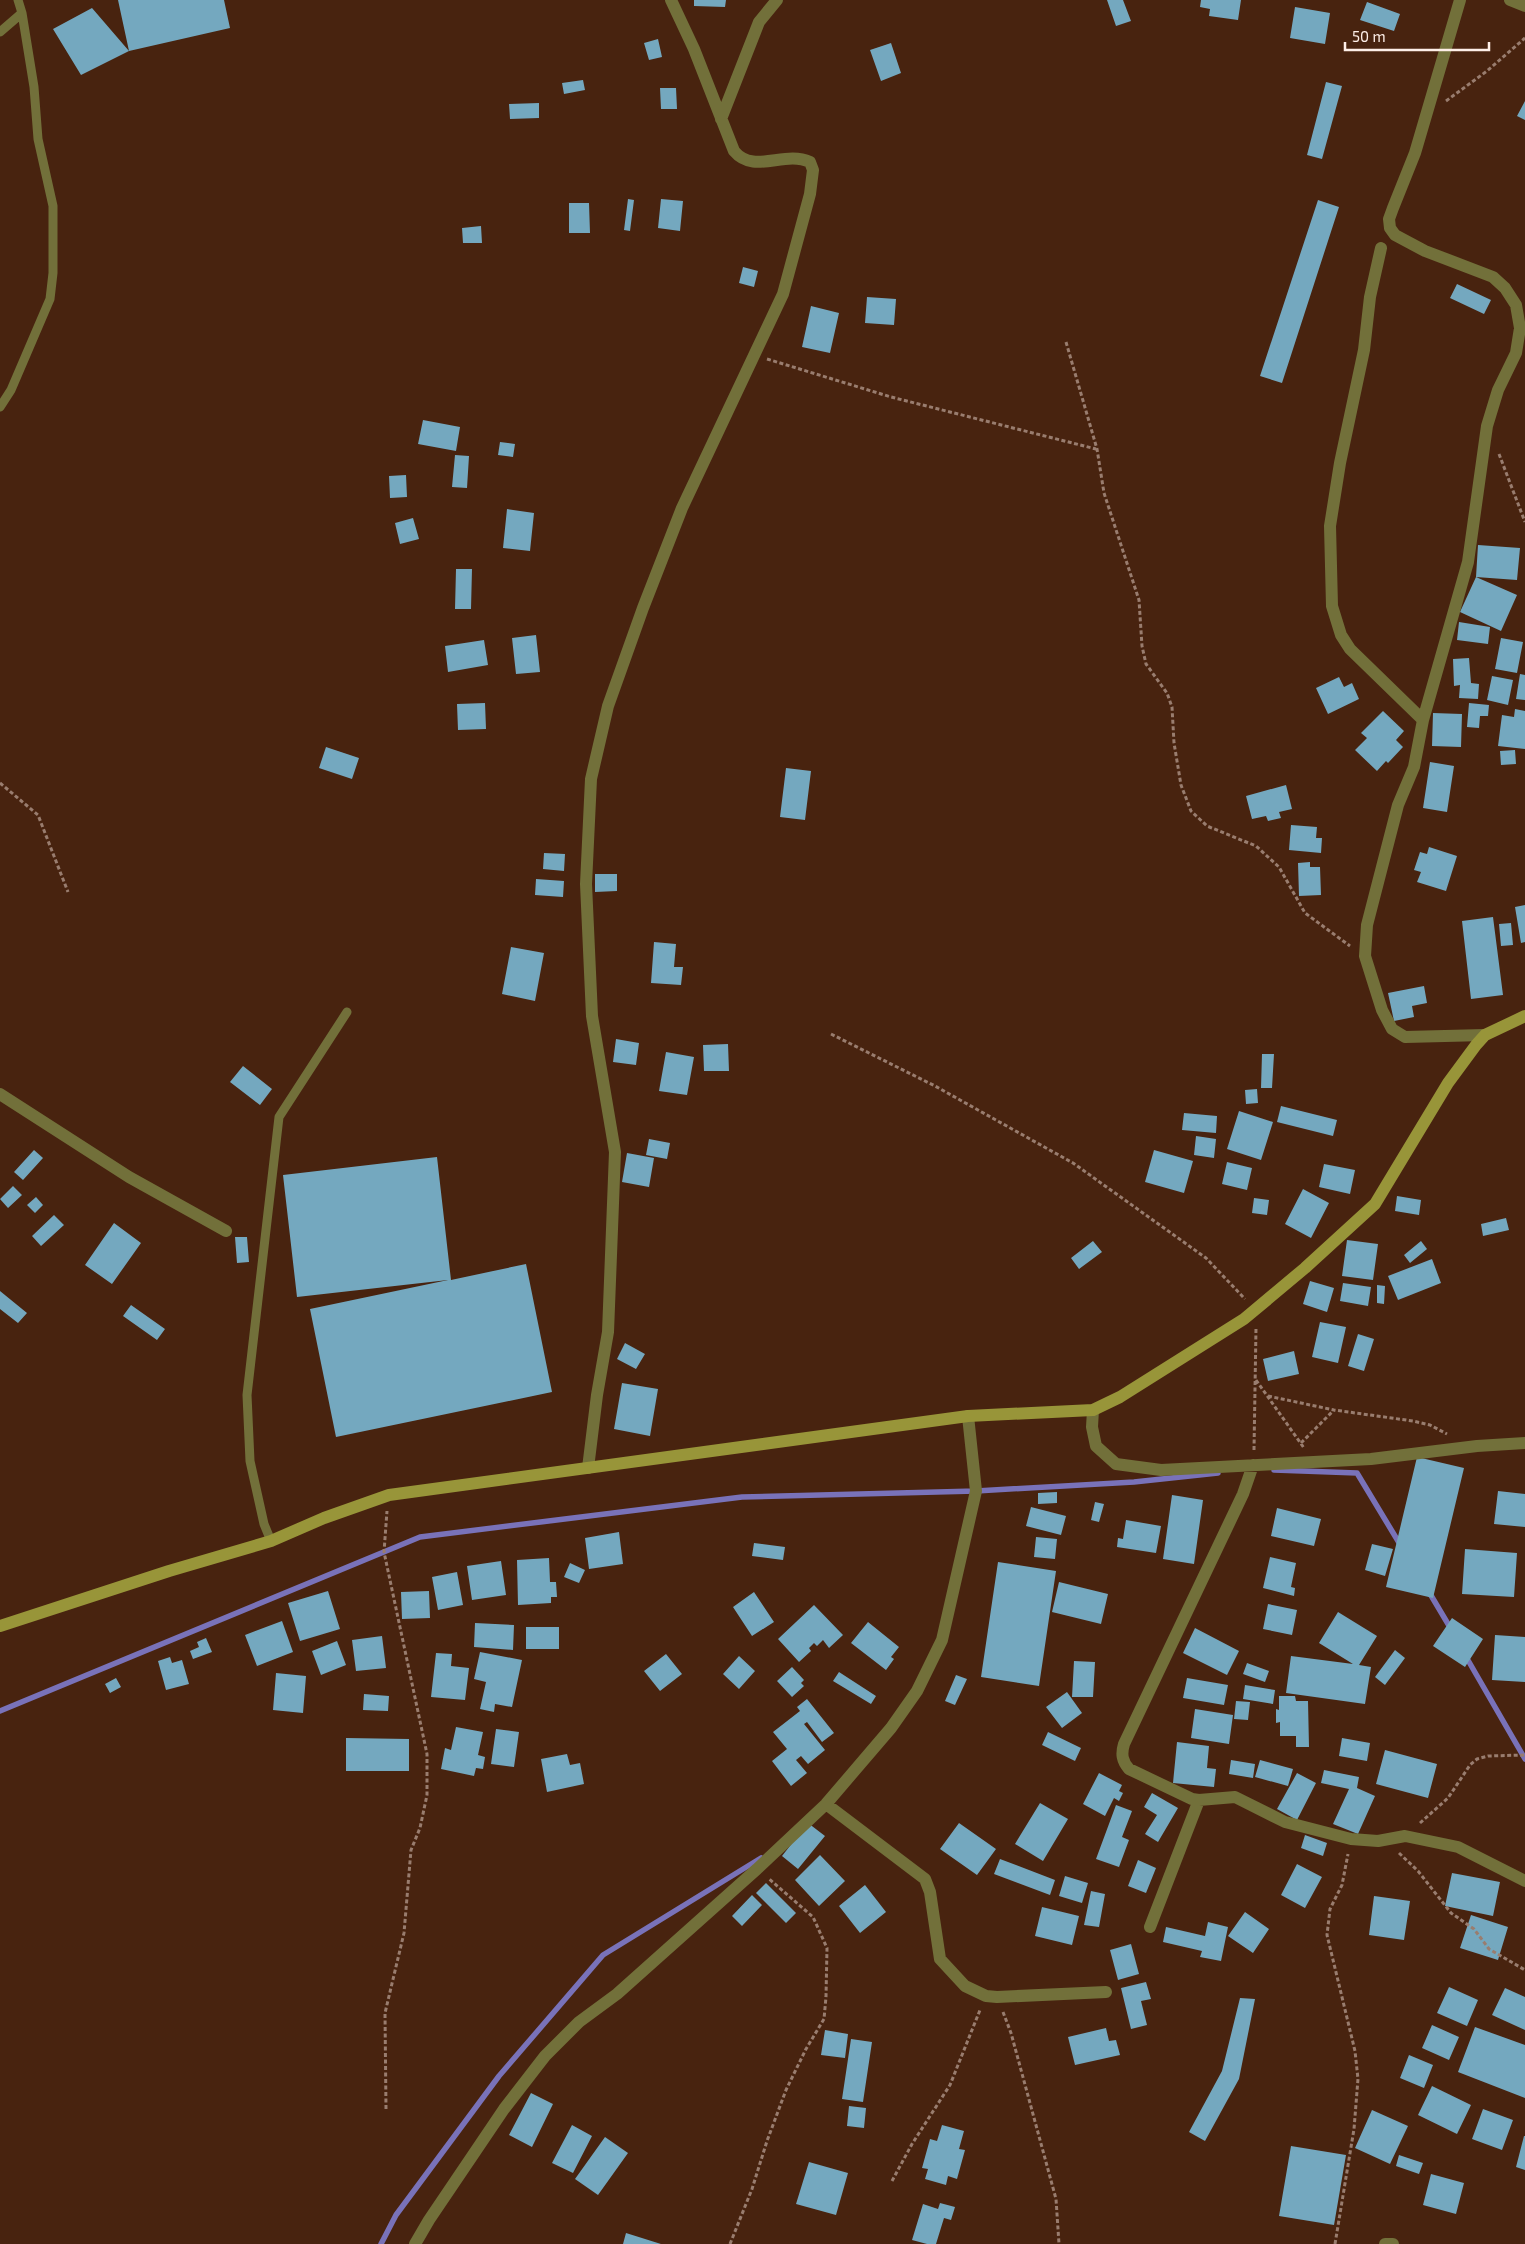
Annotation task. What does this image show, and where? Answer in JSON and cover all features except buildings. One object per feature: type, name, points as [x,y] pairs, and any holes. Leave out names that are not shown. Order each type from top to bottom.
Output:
[{"type":"street","points":[[588,1468],[597,1395],[608,1332],[615,1152],[592,1016],[586,884],[591,779],[608,706],[643,608],[682,508],[783,294],[810,194],[813,170],[810,162],[800,158],[750,162],[741,159],[734,151],[694,50],[671,0]]},
{"type":"street","points":[[721,119],[759,22],[777,0]]},
{"type":"street","points":[[1460,0],[1415,152],[1389,220],[1390,228],[1395,235],[1425,251],[1493,277],[1505,288],[1516,305],[1520,328],[1516,353],[1498,390],[1487,426],[1468,562],[1423,720],[1414,767],[1398,806],[1367,925],[1365,956],[1382,1010],[1392,1029],[1405,1037],[1486,1035],[1525,1016]]},
{"type":"street","points":[[1510,0],[1525,6]]},
{"type":"street","points":[[1381,248],[1370,297],[1364,350],[1340,463],[1330,526],[1332,606],[1341,635],[1350,649],[1423,720]]},
{"type":"street","points":[[0,1626],[170,1571],[271,1541],[324,1518],[389,1495],[968,1416],[1093,1410],[1120,1397],[1244,1320],[1375,1204],[1448,1083],[1486,1035]]},
{"type":"street","points":[[0,1094],[129,1177],[226,1231]]},
{"type":"street","points":[[1093,1410],[1092,1427],[1096,1446],[1116,1464],[1160,1470],[1371,1459],[1469,1447],[1525,1443]]},
{"type":"street","points":[[415,2244],[429,2220],[504,2109],[545,2056],[579,2022],[617,1994],[757,1869],[826,1804],[891,1728],[917,1691],[942,1640],[976,1492],[968,1416]]},
{"type":"street","points":[[1253,1465],[1243,1494],[1122,1751],[1122,1759],[1129,1769],[1198,1800],[1234,1797],[1285,1822],[1351,1839],[1386,1840],[1405,1836],[1458,1847],[1525,1880]]},
{"type":"street","points":[[1150,1927],[1198,1800]]},
{"type":"street","points":[[826,1804],[925,1880],[930,1892],[940,1959],[965,1986],[991,1996],[1106,1992]]},
{"type":"street","points":[[1385,2244],[1393,2244]]},
{"type":"lane","points":[[1,404],[12,390],[50,299],[53,273],[53,206],[38,139],[34,87],[22,13],[18,0]]},
{"type":"lane","points":[[0,32],[22,13]]},
{"type":"lane","points":[[271,1541],[264,1524],[250,1461],[247,1396],[279,1117],[348,1012]]},
{"type":"path","points":[[1428,111],[1450,100],[1525,38]]},
{"type":"path","points":[[1066,342],[1097,449],[1104,493],[1139,600],[1142,646],[1146,664],[1167,693],[1172,708],[1174,743],[1181,785],[1191,812],[1207,826],[1256,846],[1279,867],[1305,914],[1365,956]]},
{"type":"path","points":[[753,355],[891,397],[1097,449]]},
{"type":"path","points":[[1497,451],[1525,522]]},
{"type":"path","points":[[0,783],[38,815],[68,892]]},
{"type":"path","points":[[831,1034],[935,1086],[1074,1163],[1206,1258],[1256,1310],[1253,1465]]},
{"type":"path","points":[[1256,1379],[1315,1462]]},
{"type":"path","points":[[1268,1396],[1334,1410],[1430,1425],[1469,1447]]},
{"type":"path","points":[[1301,1442],[1334,1410]]},
{"type":"path","points":[[386,2109],[385,2013],[404,1934],[412,1850],[420,1828],[427,1795],[427,1754],[384,1552],[389,1495]]},
{"type":"path","points":[[1405,1836],[1448,1798],[1477,1759],[1488,1756],[1525,1755]]},
{"type":"path","points":[[1335,2244],[1354,2129],[1358,2079],[1355,2051],[1327,1935],[1327,1922],[1330,1909],[1342,1885],[1351,1839]]},
{"type":"path","points":[[1386,1840],[1418,1871],[1451,1913],[1474,1928],[1489,1949],[1525,1970]]},
{"type":"path","points":[[730,2244],[752,2189],[766,2141],[786,2090],[806,2049],[824,2019],[826,1997],[827,1948],[813,1918],[757,1869]]},
{"type":"path","points":[[892,2181],[912,2144],[950,2085],[991,1996]]},
{"type":"path","points":[[991,1996],[1011,2033],[1056,2199],[1059,2244]]},
{"type":"waterway","points":[[1274,1470],[1357,1473],[1401,1546]]},
{"type":"waterway","points":[[0,1711],[420,1537],[742,1497],[976,1491],[1134,1482],[1218,1473]]},
{"type":"waterway","points":[[1429,1592],[1451,1629]]},
{"type":"waterway","points":[[1465,1655],[1525,1759]]},
{"type":"waterway","points":[[381,2244],[396,2215],[499,2076],[603,1955],[761,1858]]}]
